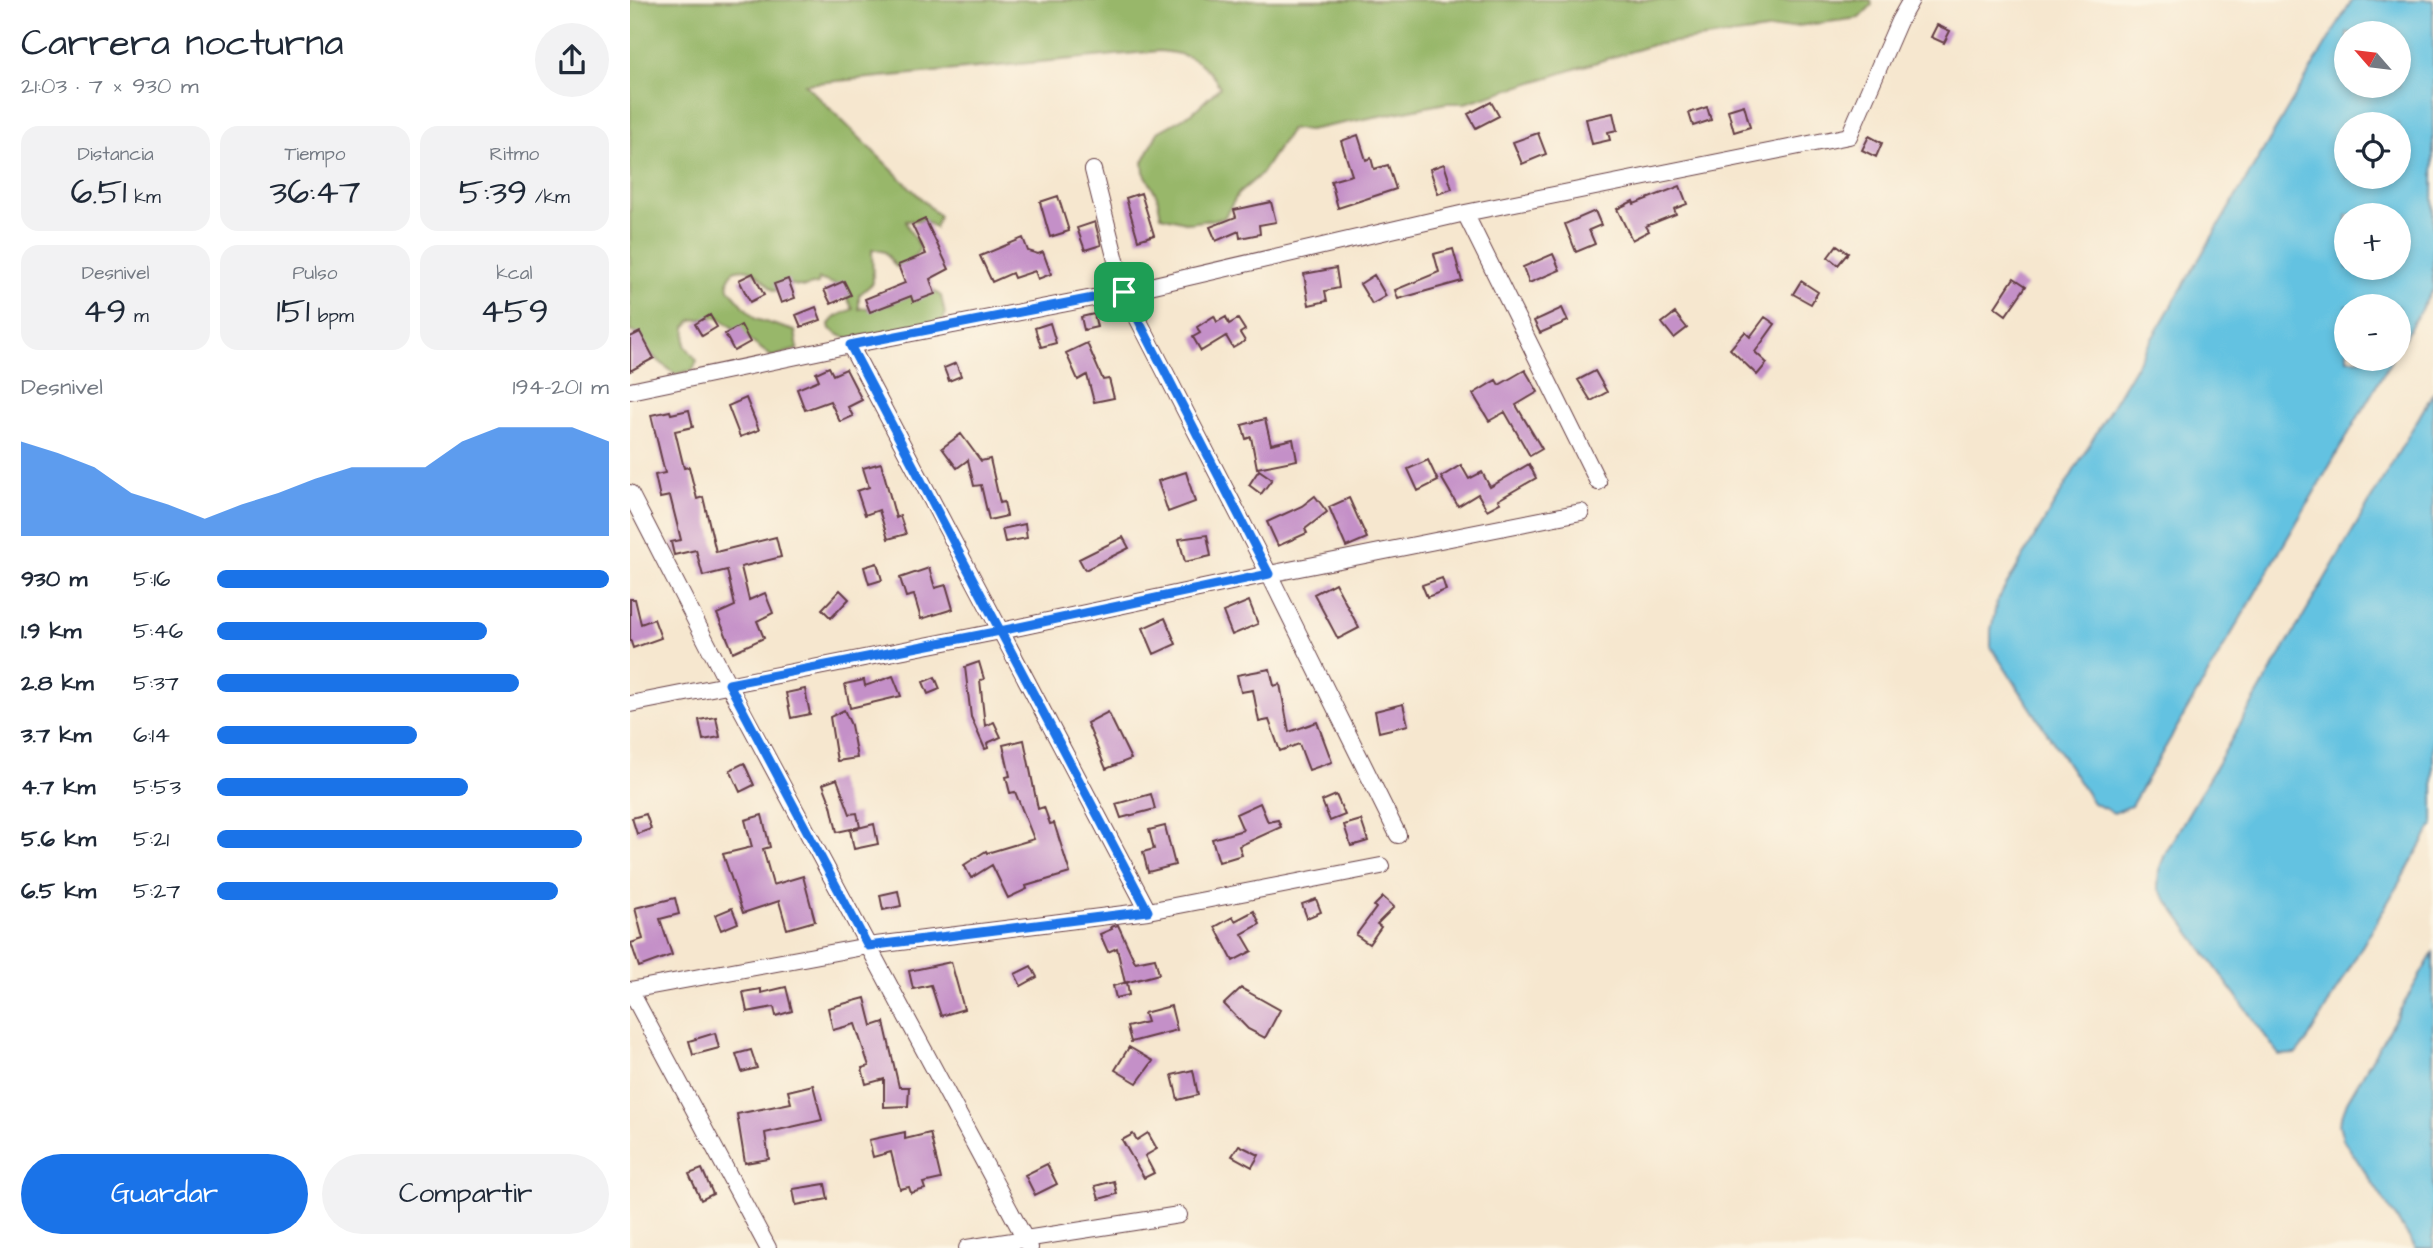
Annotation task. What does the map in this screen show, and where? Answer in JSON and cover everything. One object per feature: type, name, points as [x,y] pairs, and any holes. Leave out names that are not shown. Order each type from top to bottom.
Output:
[{"type":"street","points":[[630,391],[1124,292],[1465,214],[1849,136],[1910,0]]},
{"type":"street","points":[[1093,170],[1124,292],[1269,574],[1398,835]]},
{"type":"street","points":[[1465,214],[1598,482]]},
{"type":"street","points":[[850,345],[1148,911]]},
{"type":"street","points":[[630,493],[1028,1244]]},
{"type":"street","points":[[630,704],[1581,512]]},
{"type":"street","points":[[768,1248],[630,990],[868,946],[1148,911],[1381,866]]},
{"type":"street","points":[[967,1248],[1028,1244],[1179,1214]]},
{"type":"green space","points":[[630,0],[1871,0],[1872,5],[1859,18],[1652,45],[1465,103],[1446,103],[1309,130],[1291,129],[1261,174],[1238,194],[1224,218],[1189,223],[1161,216],[1157,196],[1144,172],[1143,162],[1158,132],[1192,113],[1220,87],[1202,65],[1187,56],[1159,51],[805,84],[939,216],[935,228],[924,220],[906,221],[920,249],[909,263],[896,267],[885,252],[872,249],[873,283],[859,295],[859,309],[892,304],[898,297],[930,288],[941,296],[945,314],[943,322],[851,338],[841,336],[830,329],[829,324],[835,317],[853,309],[840,286],[819,279],[818,284],[804,287],[783,283],[779,290],[774,291],[756,274],[740,269],[733,271],[728,280],[729,289],[755,319],[795,331],[798,349],[772,357],[718,317],[692,320],[686,327],[685,345],[697,361],[693,370],[675,374],[654,357],[637,334],[630,331]]},
{"type":"water","points":[[2352,0],[2433,0],[2433,289],[2411,327],[2411,294],[2334,294],[2334,371],[2385,371],[2131,806],[2114,813],[2093,803],[1991,647],[1991,630],[1997,601],[2334,30],[2334,98],[2412,98],[2412,21],[2340,21]]},
{"type":"water","points":[[2433,393],[2433,825],[2308,1039],[2296,1054],[2279,1055],[2158,888],[2159,870],[2166,852]]},
{"type":"water","points":[[2433,953],[2433,1248],[2416,1248],[2343,1139],[2339,1124],[2347,1102]]},
{"type":"building","points":[[1937,25],[1950,31],[1944,43],[1931,37]]},
{"type":"building","points":[[1491,102],[1499,116],[1476,128],[1468,114]]},
{"type":"building","points":[[1744,105],[1750,127],[1734,132],[1728,110]]},
{"type":"building","points":[[1707,107],[1711,120],[1693,126],[1689,113]]},
{"type":"building","points":[[1613,113],[1617,130],[1608,132],[1610,140],[1592,144],[1586,119]]},
{"type":"building","points":[[1538,133],[1546,154],[1522,164],[1513,142]]},
{"type":"building","points":[[1358,135],[1366,160],[1371,158],[1374,169],[1388,165],[1396,189],[1338,208],[1331,181],[1352,175],[1341,141]]},
{"type":"building","points":[[1869,136],[1882,143],[1876,157],[1862,150]]},
{"type":"building","points":[[1444,164],[1452,189],[1438,194],[1430,169]]},
{"type":"building","points":[[1680,186],[1687,204],[1674,209],[1676,214],[1646,226],[1649,231],[1632,240],[1617,209]]},
{"type":"building","points":[[1141,193],[1154,235],[1138,240],[1126,198]]},
{"type":"building","points":[[1058,196],[1069,231],[1050,237],[1040,202]]},
{"type":"building","points":[[1271,202],[1276,222],[1259,225],[1260,234],[1240,238],[1239,231],[1216,241],[1210,227],[1236,217],[1234,210]]},
{"type":"building","points":[[1595,211],[1601,225],[1589,230],[1595,244],[1576,252],[1565,224]]},
{"type":"building","points":[[925,219],[949,269],[930,279],[935,294],[913,302],[911,296],[870,312],[865,299],[905,283],[898,265],[926,254],[912,225]]},
{"type":"building","points":[[1095,222],[1101,245],[1085,250],[1077,228]]},
{"type":"building","points":[[1023,238],[1028,251],[1038,254],[1043,252],[1051,274],[1038,279],[1035,271],[1014,278],[1012,273],[992,282],[980,256]]},
{"type":"building","points":[[1837,245],[1848,253],[1838,265],[1828,257]]},
{"type":"building","points":[[1453,249],[1462,281],[1398,299],[1395,290],[1439,272],[1434,254]]},
{"type":"building","points":[[1553,254],[1560,270],[1529,283],[1523,267]]},
{"type":"building","points":[[1336,268],[1339,288],[1325,291],[1327,301],[1309,305],[1304,274]]},
{"type":"building","points":[[753,273],[764,295],[750,302],[739,280]]},
{"type":"building","points":[[1374,275],[1386,296],[1372,304],[1360,284]]},
{"type":"building","points":[[2014,278],[2026,286],[2006,315],[1995,307]]},
{"type":"building","points":[[788,279],[795,298],[781,303],[774,284]]},
{"type":"building","points":[[844,281],[851,295],[831,304],[824,290]]},
{"type":"building","points":[[1801,281],[1818,292],[1811,304],[1793,294]]},
{"type":"building","points":[[816,307],[821,320],[801,327],[796,315]]},
{"type":"building","points":[[1562,308],[1568,321],[1540,333],[1534,321]]},
{"type":"building","points":[[1675,313],[1687,328],[1674,338],[1662,323]]},
{"type":"building","points":[[1094,314],[1097,327],[1084,330],[1081,317]]},
{"type":"building","points":[[710,315],[717,327],[702,336],[695,324]]},
{"type":"building","points":[[1214,316],[1217,322],[1226,317],[1229,324],[1238,319],[1245,330],[1240,333],[1245,341],[1233,348],[1226,336],[1201,351],[1193,337],[1200,333],[1197,327]]},
{"type":"building","points":[[1765,317],[1775,324],[1755,352],[1767,363],[1757,375],[1730,349],[1745,332],[1750,337]]},
{"type":"building","points":[[1050,323],[1056,343],[1041,347],[1035,328]]},
{"type":"building","points":[[741,325],[750,342],[734,351],[725,334]]},
{"type":"building","points":[[640,332],[654,358],[630,371],[630,337]]},
{"type":"building","points":[[1087,343],[1103,380],[1109,379],[1114,398],[1094,402],[1087,375],[1078,380],[1066,353]]},
{"type":"building","points":[[956,363],[961,376],[949,381],[944,368]]},
{"type":"building","points":[[829,367],[833,375],[846,369],[862,400],[848,407],[853,416],[840,422],[830,401],[805,410],[797,389],[819,380],[816,373]]},
{"type":"building","points":[[1525,370],[1538,392],[1516,405],[1542,449],[1530,456],[1505,412],[1489,421],[1473,394],[1496,380],[1499,385]]},
{"type":"building","points":[[1595,371],[1607,392],[1591,401],[1578,380]]},
{"type":"building","points":[[746,398],[759,430],[740,437],[728,406]]},
{"type":"building","points":[[689,410],[693,427],[675,431],[684,468],[689,467],[697,499],[703,497],[716,552],[776,537],[781,557],[741,567],[749,600],[765,593],[773,613],[757,621],[764,638],[733,652],[717,614],[735,606],[727,570],[703,576],[696,550],[674,555],[671,542],[681,540],[670,496],[660,498],[655,475],[665,473],[651,415]]},
{"type":"building","points":[[1265,419],[1271,444],[1293,439],[1297,460],[1257,468],[1251,437],[1246,439],[1242,425]]},
{"type":"building","points":[[961,434],[981,461],[990,459],[1000,503],[1004,502],[1007,516],[989,520],[981,485],[974,486],[968,460],[957,468],[942,448]]},
{"type":"building","points":[[1428,460],[1438,481],[1418,491],[1408,469]]},
{"type":"building","points":[[881,463],[896,518],[900,516],[906,534],[888,539],[879,510],[865,515],[857,491],[869,487],[863,468]]},
{"type":"building","points":[[1529,464],[1536,478],[1498,500],[1500,503],[1487,510],[1478,494],[1458,506],[1441,477],[1461,465],[1469,479],[1482,472],[1490,487]]},
{"type":"building","points":[[1259,470],[1272,479],[1261,494],[1249,485]]},
{"type":"building","points":[[1186,472],[1195,502],[1168,512],[1158,481]]},
{"type":"building","points":[[1315,496],[1327,512],[1305,529],[1307,533],[1278,546],[1267,522],[1302,506]]},
{"type":"building","points":[[1349,498],[1367,538],[1346,547],[1329,507]]},
{"type":"building","points":[[1025,524],[1027,538],[1005,542],[1002,529]]},
{"type":"building","points":[[1207,535],[1211,556],[1185,562],[1179,539]]},
{"type":"building","points":[[1123,537],[1129,548],[1085,570],[1079,559]]},
{"type":"building","points":[[877,563],[882,580],[869,584],[864,567]]},
{"type":"building","points":[[929,568],[935,588],[946,585],[953,609],[921,619],[914,595],[906,597],[900,578]]},
{"type":"building","points":[[1442,578],[1446,590],[1427,597],[1422,585]]},
{"type":"building","points":[[1335,583],[1359,628],[1338,639],[1314,594]]},
{"type":"building","points":[[840,590],[849,599],[831,618],[822,609]]},
{"type":"building","points":[[630,599],[635,599],[641,624],[654,619],[661,638],[633,648],[630,639]]},
{"type":"building","points":[[1249,601],[1258,624],[1232,635],[1223,612]]},
{"type":"building","points":[[1165,618],[1176,644],[1154,654],[1143,628]]},
{"type":"building","points":[[979,662],[984,679],[980,680],[985,726],[994,722],[1001,737],[987,743],[988,748],[985,749],[971,717],[965,667]]},
{"type":"building","points":[[1270,669],[1274,686],[1280,684],[1289,732],[1317,722],[1332,762],[1309,770],[1299,744],[1280,751],[1269,720],[1259,722],[1253,690],[1241,692],[1237,675]]},
{"type":"building","points":[[893,676],[901,696],[850,708],[845,684],[864,680],[865,686]]},
{"type":"building","points":[[935,677],[940,689],[928,694],[923,682]]},
{"type":"building","points":[[805,689],[810,714],[791,718],[786,693]]},
{"type":"building","points":[[1403,704],[1408,725],[1379,732],[1375,711]]},
{"type":"building","points":[[844,710],[851,725],[857,758],[837,761],[830,717]]},
{"type":"building","points":[[1108,712],[1131,759],[1106,769],[1087,723]]},
{"type":"building","points":[[716,717],[720,737],[703,740],[699,720]]},
{"type":"building","points":[[1024,740],[1038,809],[1044,807],[1050,824],[1054,823],[1070,873],[1026,886],[1027,889],[1008,898],[992,865],[971,878],[964,865],[986,851],[987,853],[1034,839],[1015,792],[1010,793],[1006,777],[1010,776],[1003,745]]},
{"type":"building","points":[[744,763],[754,785],[740,792],[730,770]]},
{"type":"building","points":[[837,779],[850,814],[857,813],[860,827],[837,832],[823,784]]},
{"type":"building","points":[[1151,794],[1155,809],[1121,818],[1116,804]]},
{"type":"building","points":[[1336,795],[1345,815],[1330,821],[1322,801]]},
{"type":"building","points":[[1260,803],[1268,822],[1278,820],[1281,827],[1239,846],[1242,855],[1219,862],[1212,839],[1243,830],[1236,814]]},
{"type":"building","points":[[646,814],[651,829],[637,834],[632,818]]},
{"type":"building","points":[[762,815],[770,847],[763,849],[773,885],[803,876],[815,921],[787,929],[779,901],[743,913],[723,854],[752,847],[745,820]]},
{"type":"building","points":[[1361,820],[1368,841],[1351,846],[1344,825]]},
{"type":"building","points":[[874,824],[878,844],[854,849],[850,830]]},
{"type":"building","points":[[1165,826],[1175,865],[1148,872],[1143,852],[1154,849],[1149,830]]},
{"type":"building","points":[[898,891],[901,906],[883,910],[880,895]]},
{"type":"building","points":[[1383,897],[1394,907],[1377,924],[1381,927],[1369,944],[1356,935],[1376,908],[1374,906]]},
{"type":"building","points":[[675,898],[679,914],[660,919],[672,955],[639,967],[631,943],[643,939],[635,908]]},
{"type":"building","points":[[1316,899],[1321,912],[1307,918],[1302,904]]},
{"type":"building","points":[[732,908],[738,923],[721,930],[715,915]]},
{"type":"building","points":[[1254,911],[1260,924],[1242,934],[1252,951],[1233,961],[1215,927],[1233,917],[1235,921]]},
{"type":"building","points":[[1118,925],[1135,962],[1155,958],[1159,974],[1125,983],[1117,948],[1108,952],[1100,934]]},
{"type":"building","points":[[951,962],[964,1009],[941,1016],[931,985],[913,989],[909,971]]},
{"type":"building","points":[[1031,966],[1037,977],[1021,986],[1015,974]]},
{"type":"building","points":[[1127,982],[1129,995],[1116,998],[1113,986]]},
{"type":"building","points":[[786,987],[792,1011],[776,1016],[774,1007],[747,1012],[743,992],[761,989],[761,993]]},
{"type":"building","points":[[1241,988],[1280,1010],[1265,1038],[1248,1029],[1224,1004]]},
{"type":"building","points":[[865,998],[872,1026],[884,1022],[899,1087],[909,1087],[908,1106],[884,1107],[884,1079],[866,1084],[862,1068],[869,1066],[855,1024],[833,1030],[828,1008]]},
{"type":"building","points":[[1171,1006],[1177,1030],[1131,1042],[1127,1027],[1147,1022],[1144,1013]]},
{"type":"building","points":[[715,1033],[719,1048],[693,1055],[689,1041]]},
{"type":"building","points":[[1129,1047],[1153,1061],[1137,1083],[1115,1070]]},
{"type":"building","points":[[751,1050],[757,1068],[742,1072],[736,1054]]},
{"type":"building","points":[[1193,1070],[1198,1095],[1178,1100],[1172,1075]]},
{"type":"building","points":[[813,1085],[822,1120],[765,1133],[769,1159],[745,1163],[737,1114],[791,1103],[788,1091]]},
{"type":"building","points":[[905,1132],[905,1139],[930,1133],[941,1179],[923,1183],[925,1189],[911,1193],[909,1187],[900,1189],[891,1152],[873,1157],[869,1140]]},
{"type":"building","points":[[1148,1133],[1157,1149],[1145,1156],[1154,1173],[1144,1178],[1122,1140],[1133,1134],[1137,1140]]},
{"type":"building","points":[[1239,1145],[1259,1155],[1252,1167],[1232,1156]]},
{"type":"building","points":[[1047,1164],[1057,1184],[1035,1195],[1025,1175]]},
{"type":"building","points":[[702,1169],[713,1194],[701,1200],[689,1174]]},
{"type":"building","points":[[1114,1181],[1117,1194],[1099,1199],[1095,1186]]},
{"type":"building","points":[[825,1184],[828,1199],[796,1205],[793,1189]]},
{"type":"route","points":[[1124,292],[850,345],[1000,631],[1148,911],[868,946],[729,684],[1000,631],[1269,574],[1124,292]]}]
